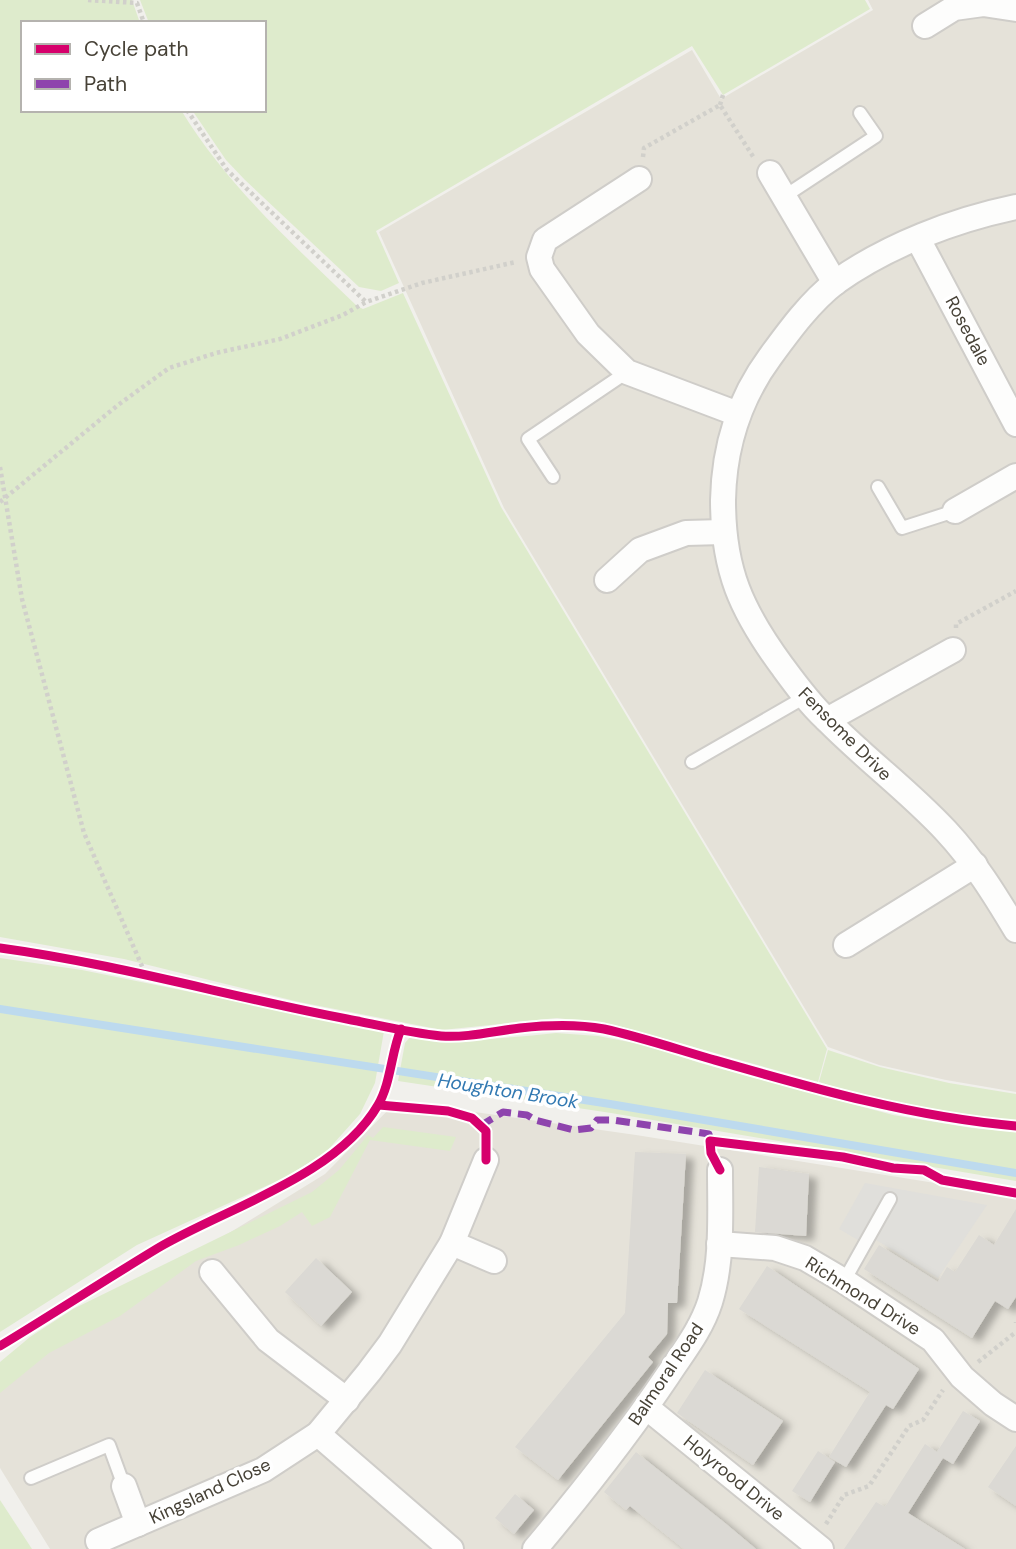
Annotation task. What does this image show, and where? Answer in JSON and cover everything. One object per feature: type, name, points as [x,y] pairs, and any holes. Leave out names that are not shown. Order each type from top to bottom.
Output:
[{"type":"street","points":[[925,26],[954,8],[983,4],[1016,9]]},
{"type":"street","points":[[770,173],[835,283]]},
{"type":"street","points":[[639,179],[545,240],[539,257],[542,270],[588,334],[627,372],[738,414]]},
{"type":"street","name":"Fensome Drive","points":[[1016,207],[951,223],[895,248],[835,283],[790,328],[754,379],[738,414],[723,471],[723,531],[733,582],[755,629],[805,697],[945,830],[975,865],[1016,930]]},
{"type":"street","name":"Rosedale","points":[[918,239],[1014,414]]},
{"type":"street","points":[[955,511],[1016,476]]},
{"type":"street","points":[[607,580],[640,550],[686,533],[723,531]]},
{"type":"street","points":[[827,720],[953,650]]},
{"type":"street","points":[[846,945],[975,865]]},
{"type":"street","name":"Kingsland Close","points":[[98,1541],[263,1470],[318,1434],[390,1344],[452,1243],[486,1160]]},
{"type":"street","name":"Balmoral Road","points":[[536,1549],[646,1406],[700,1327],[715,1280],[719,1244],[720,1170]]},
{"type":"street","points":[[452,1243],[494,1261]]},
{"type":"street","name":"Richmond Drive","points":[[719,1244],[775,1248],[805,1258],[933,1340],[962,1377],[993,1404],[1016,1419]]},
{"type":"street","points":[[212,1272],[268,1340],[347,1400]]},
{"type":"street","name":"Holyrood Drive","points":[[646,1406],[818,1546]]},
{"type":"street","points":[[318,1434],[451,1549]]},
{"type":"street","name":"Kingsland Close","points":[[124,1486],[138,1524]]},
{"type":"lane","points":[[785,196],[876,136],[860,113]]},
{"type":"lane","points":[[553,477],[528,439],[627,372]]},
{"type":"lane","points":[[878,487],[901,528],[955,511]]},
{"type":"lane","points":[[692,762],[805,697]]},
{"type":"lane","points":[[844,1281],[890,1199]]},
{"type":"lane","points":[[31,1478],[109,1445],[124,1486]]},
{"type":"path","points":[[88,0],[136,2],[144,21]]},
{"type":"path","points":[[639,179],[644,148],[720,105],[723,95]]},
{"type":"path","points":[[720,105],[757,162],[770,173]]},
{"type":"path","points":[[188,112],[227,170],[366,302]]},
{"type":"path","points":[[3,501],[118,405],[169,368],[216,353],[280,339],[343,315],[366,302],[422,282],[539,257]]},
{"type":"path","points":[[0,467],[3,501],[22,599],[85,833],[145,973]]},
{"type":"path","points":[[953,650],[956,624],[1016,591]]},
{"type":"path","points":[[132,971],[158,976]]},
{"type":"path","points":[[818,1546],[844,1495],[869,1486],[909,1426],[923,1420],[944,1388],[953,1391],[962,1377],[1016,1332]]},
{"type":"shaded area","points":[[868,0],[1016,0],[1016,1092],[879,1065],[828,1047],[504,508],[379,232],[692,50],[721,99],[873,10]]},
{"type":"shaded area","points":[[397,1101],[636,1135],[1016,1196],[1016,1549],[50,1549],[0,1468],[0,1383],[13,1366],[325,1174]]},
{"type":"shaded area","points":[[865,1183],[987,1205],[938,1278],[876,1240],[858,1240],[839,1229]]},
{"type":"green space","points":[[0,0],[132,0],[139,21],[21,21],[21,112],[182,112],[240,190],[357,306],[363,309],[403,293],[501,507],[827,1049],[818,1082],[615,1025],[557,1018],[442,1030],[299,1002],[124,959],[0,937]]},
{"type":"green space","points":[[140,0],[865,0],[870,9],[723,95],[692,46],[376,231],[399,283],[381,291],[359,287],[245,180],[226,160],[193,112],[266,112],[266,21],[148,21]]},
{"type":"green space","points":[[0,958],[82,970],[384,1031],[375,1083],[360,1114],[326,1152],[286,1177],[137,1245],[0,1332]]},
{"type":"green space","points":[[556,1033],[598,1036],[650,1046],[700,1063],[893,1115],[1016,1132],[1016,1181],[611,1113],[398,1081],[405,1043],[411,1036],[466,1039]]},
{"type":"green space","points":[[828,1050],[880,1067],[949,1083],[1016,1094],[1016,1121],[945,1114],[888,1104],[819,1082]]},
{"type":"green space","points":[[383,1127],[456,1137],[450,1151],[370,1140],[330,1217],[312,1226],[302,1212],[280,1226],[239,1245],[196,1261],[120,1316],[49,1353],[0,1393],[0,1362],[30,1337],[73,1309],[312,1192],[339,1170],[368,1135],[373,1138]]},
{"type":"green space","points":[[0,1500],[32,1549],[0,1549]]},
{"type":"building","points":[[635,1152],[686,1154],[677,1303],[668,1303],[667,1334],[648,1357],[653,1362],[558,1480],[515,1447],[625,1313]]},
{"type":"building","points":[[759,1167],[809,1174],[806,1236],[755,1232]]},
{"type":"building","points":[[1016,1209],[1016,1297],[1008,1309],[995,1301],[972,1338],[864,1269],[879,1245],[938,1282],[947,1267],[955,1272],[979,1235],[994,1245]]},
{"type":"building","points":[[316,1258],[352,1292],[321,1326],[285,1292]]},
{"type":"building","points":[[767,1266],[919,1369],[893,1409],[886,1405],[846,1467],[829,1457],[870,1392],[739,1309]]},
{"type":"building","points":[[705,1370],[783,1421],[753,1465],[677,1413]]},
{"type":"building","points":[[963,1411],[980,1421],[953,1464],[943,1458],[908,1513],[965,1549],[844,1549],[876,1502],[885,1507],[925,1444],[937,1452]]},
{"type":"building","points":[[1016,1446],[1016,1506],[988,1487]]},
{"type":"building","points":[[818,1451],[835,1462],[810,1502],[792,1491]]},
{"type":"building","points":[[636,1452],[756,1549],[684,1549],[630,1506],[626,1510],[604,1492]]},
{"type":"building","points":[[515,1494],[534,1510],[514,1534],[495,1518]]},
{"type":"waterway","name":"Houghton Brook","points":[[0,1009],[610,1104],[1016,1173]]},
{"type":"marked path","points":[[480,1126],[503,1112],[527,1115],[535,1120],[574,1130],[591,1128],[597,1120],[612,1120],[709,1134],[710,1141]]},
{"type":"cycle path","points":[[0,948],[88,963],[429,1035],[461,1036],[552,1026],[604,1029],[862,1100],[939,1116],[1016,1126]]},
{"type":"cycle path","points":[[0,1346],[158,1248],[278,1188],[336,1152],[360,1130],[378,1105],[386,1087],[401,1029]]},
{"type":"cycle path","points":[[379,1105],[448,1111],[472,1118],[486,1131],[486,1160]]},
{"type":"cycle path","points":[[720,1170],[711,1153],[710,1141],[843,1157],[893,1168],[924,1170],[942,1180],[1016,1193]]}]
